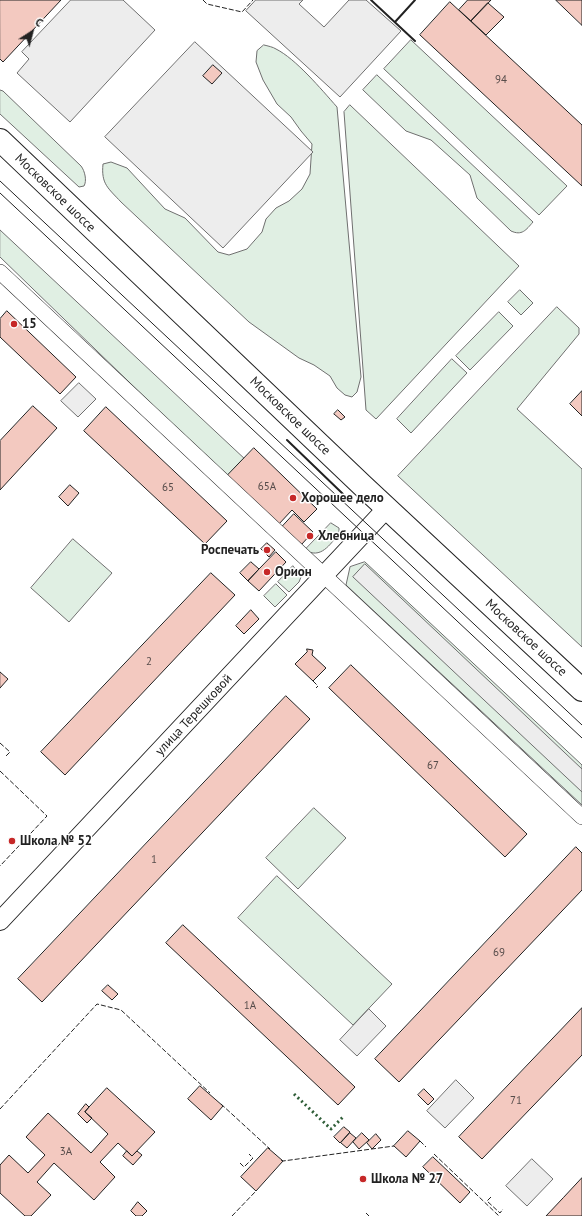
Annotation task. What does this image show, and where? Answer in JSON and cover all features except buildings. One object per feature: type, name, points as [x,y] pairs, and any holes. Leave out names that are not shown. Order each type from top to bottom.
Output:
[{"type":"main road","name":"Московское шоссе","points":[[0,140],[387,508],[582,690]]},
{"type":"street","points":[[0,272],[582,817]]},
{"type":"street","name":"улица Терешковой","points":[[0,921],[387,508]]},
{"type":"green space","points":[[411,40],[567,186],[539,215],[384,69]]},
{"type":"green space","points":[[264,45],[275,48],[292,60],[337,107],[361,377],[357,392],[352,397],[345,395],[337,388],[330,376],[314,365],[299,358],[249,322],[121,202],[112,193],[104,181],[103,164],[111,162],[127,168],[165,209],[185,218],[218,252],[229,255],[247,249],[262,232],[266,219],[276,208],[289,201],[302,189],[310,174],[312,144],[291,117],[277,104],[263,80],[256,62],[257,51]]},
{"type":"green space","points":[[377,75],[533,222],[524,231],[518,233],[511,231],[477,198],[470,175],[431,140],[406,131],[363,90]]},
{"type":"green space","points":[[0,90],[3,91],[81,166],[85,176],[84,186],[79,187],[0,114]]},
{"type":"green space","points":[[350,105],[519,266],[376,419],[366,410],[344,112]]},
{"type":"green space","points":[[0,230],[247,461],[241,479],[225,475],[0,257]]},
{"type":"green space","points":[[520,290],[533,303],[521,315],[508,302]]},
{"type":"green space","points":[[557,307],[579,328],[579,334],[517,409],[582,469],[582,647],[398,476]]},
{"type":"green space","points":[[499,312],[513,326],[470,370],[456,356]]},
{"type":"green space","points":[[452,359],[467,373],[411,433],[397,419]]},
{"type":"green space","points":[[331,523],[339,528],[339,534],[329,546],[325,550],[316,553],[311,553],[305,550]]},
{"type":"green space","points":[[73,539],[112,573],[69,622],[31,588]]},
{"type":"green space","points":[[365,562],[582,765],[582,805],[346,585],[350,567]]},
{"type":"green space","points":[[293,566],[301,577],[299,582],[289,592],[278,582]]},
{"type":"green space","points":[[276,584],[287,595],[275,607],[264,596]]},
{"type":"green space","points":[[314,808],[346,838],[298,889],[266,858]]},
{"type":"green space","points":[[277,876],[392,984],[353,1025],[238,918]]},
{"type":"shaded area","points":[[71,0],[123,0],[155,30],[70,122],[17,73],[29,59],[22,52]]},
{"type":"shaded area","points":[[256,0],[303,0],[299,4],[324,27],[349,0],[366,0],[401,31],[340,97],[246,11]]},
{"type":"shaded area","points":[[195,42],[313,152],[223,248],[105,137]]},
{"type":"shaded area","points":[[79,383],[96,399],[78,417],[61,401]]},
{"type":"shaded area","points":[[365,564],[582,769],[582,792],[353,577]]},
{"type":"shaded area","points":[[369,1009],[386,1026],[357,1056],[340,1040]]},
{"type":"shaded area","points":[[456,1080],[474,1098],[445,1128],[427,1111]]},
{"type":"shaded area","points":[[532,1159],[553,1179],[527,1206],[506,1186]]},
{"type":"tram line","points":[[0,181],[582,725]]},
{"type":"tram line","points":[[0,193],[582,738]]},
{"type":"hedge","points":[[294,1094],[331,1129],[344,1116]]},
{"type":"fence","points":[[203,0],[207,4],[242,12],[253,0]]},
{"type":"fence","points":[[313,681],[318,686],[316,688]]},
{"type":"fence","points":[[0,743],[10,752],[6,756]]},
{"type":"fence","points":[[0,771],[47,816],[0,866]]},
{"type":"fence","points":[[0,1109],[97,1004],[121,1010],[210,1093]]},
{"type":"fence","points":[[221,1104],[270,1149]]},
{"type":"fence","points":[[420,1141],[426,1147]]},
{"type":"fence","points":[[281,1160],[283,1161],[394,1146]]},
{"type":"fence","points":[[240,1163],[244,1167],[253,1158],[249,1154]]},
{"type":"fence","points":[[434,1154],[499,1216]]},
{"type":"fence","points":[[232,1216],[256,1191]]},
{"type":"fence","points":[[491,1197],[487,1201],[500,1213],[503,1209]]},
{"type":"fence","points":[[366,1213],[369,1216]]},
{"type":"wall","points":[[371,0],[415,41]]},
{"type":"wall","points":[[395,22],[415,0]]},
{"type":"wall","points":[[287,440],[343,494]]},
{"type":"place","name":"15","points":[[14,324]]},
{"type":"place","name":"Хорошее дело","points":[[293,498]]},
{"type":"place","name":"Хлебница","points":[[310,536]]},
{"type":"place","name":"Роспечать","points":[[267,550]]},
{"type":"place","name":"Орион","points":[[267,572]]},
{"type":"place","name":"Школа № 52","points":[[12,841]]},
{"type":"place","name":"Школа № 27","points":[[363,1179]]}]
